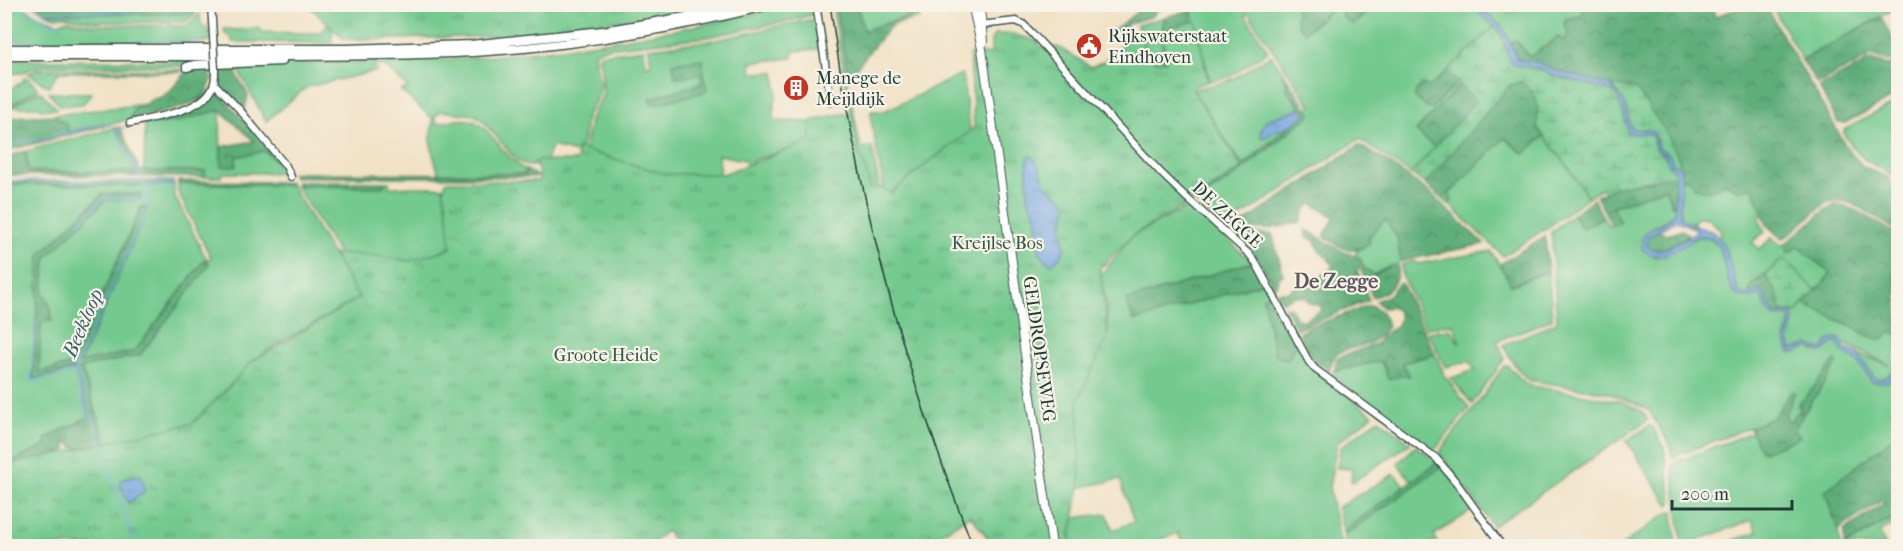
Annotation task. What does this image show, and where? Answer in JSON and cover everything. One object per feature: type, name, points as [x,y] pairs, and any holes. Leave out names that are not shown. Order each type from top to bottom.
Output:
[{"type":"highway","points":[[4,49],[347,49],[471,45],[603,31],[745,4]]},
{"type":"highway","points":[[4,56],[410,55],[539,46],[658,29],[772,4]]},
{"type":"highway","points":[[187,67],[303,60],[327,56]]},
{"type":"main road","points":[[971,4],[979,25]]},
{"type":"main road","points":[[979,25],[980,7]]},
{"type":"main road","name":"GELDROPSEWEG","points":[[979,25],[1052,546]]},
{"type":"street","points":[[130,123],[189,108],[201,101],[212,89],[215,69],[211,4]]},
{"type":"street","points":[[816,4],[831,102]]},
{"type":"street","name":"DE ZEGGE","points":[[979,25],[1014,21],[1025,26],[1161,173],[1249,254],[1260,269],[1309,362],[1315,369],[1436,458],[1502,546]]},
{"type":"street","points":[[214,83],[239,109],[286,166],[291,177]]},
{"type":"green space","points":[[1297,4],[1337,5],[1304,32],[1296,20]]},
{"type":"green space","points":[[1373,4],[1353,25],[1341,16],[1344,5]]},
{"type":"green space","points":[[1898,4],[1898,7],[1802,60],[1771,5]]},
{"type":"green space","points":[[4,5],[19,5],[57,23],[68,20],[95,25],[186,26],[200,14],[202,24],[209,28],[210,42],[5,42]]},
{"type":"green space","points":[[33,5],[195,5],[195,14],[46,13]]},
{"type":"green space","points":[[308,5],[721,5],[692,11],[503,36],[360,40],[344,39]]},
{"type":"green space","points":[[791,5],[815,5],[816,14],[707,37],[605,48],[596,52],[594,55],[601,89],[586,117],[579,154],[552,146],[543,166],[529,166],[517,161],[483,121],[474,115],[440,111],[434,118],[436,124],[462,119],[477,123],[491,135],[511,159],[526,170],[526,174],[439,173],[432,146],[433,119],[401,91],[408,87],[383,65],[372,66],[377,71],[307,87],[266,121],[236,66],[421,61],[521,53],[638,37]]},
{"type":"green space","points":[[832,5],[850,5],[836,9],[848,75],[850,75],[847,81],[861,148],[872,147],[879,187],[868,198],[847,93]]},
{"type":"green space","points":[[857,5],[916,5],[918,13],[863,31]]},
{"type":"green space","points":[[857,5],[864,31],[918,13],[920,18],[895,24],[888,29],[848,75],[836,8]]},
{"type":"green space","points":[[1135,5],[1161,5],[1153,16],[1130,23],[1115,33],[1113,31],[1138,11]]},
{"type":"green space","points":[[1198,5],[1297,5],[1298,26],[1305,32],[1337,5],[1344,5],[1344,18],[1351,23],[1360,19],[1373,5],[1470,5],[1495,26],[1430,87],[1425,85],[1425,106],[1431,109],[1458,82],[1461,86],[1416,131],[1435,148],[1411,174],[1359,139],[1224,228],[1195,202],[1269,149],[1311,114],[1308,108],[1311,106],[1248,13],[1245,15],[1268,51],[1231,76],[1210,81],[1191,10],[1199,8]]},
{"type":"green space","points":[[1477,5],[1506,5],[1509,14],[1513,11],[1512,5],[1580,5],[1583,13],[1581,17],[1566,19],[1564,22],[1568,33],[1564,42],[1558,37],[1530,57],[1516,40],[1511,43],[1504,29]]},
{"type":"green space","points":[[1580,5],[1718,5],[1714,9],[1715,17],[1741,5],[1765,5],[1849,151],[1863,166],[1889,178],[1898,207],[1898,231],[1863,209],[1835,201],[1826,203],[1786,237],[1781,238],[1767,225],[1753,187],[1738,191],[1724,182],[1714,189],[1702,190],[1693,187],[1690,180],[1681,178],[1676,153],[1636,89],[1611,86],[1557,71],[1536,62],[1521,61],[1515,58],[1511,43],[1515,40],[1530,57],[1558,37],[1564,41],[1568,33],[1564,22],[1566,19],[1581,16],[1583,13]]},
{"type":"green space","points":[[1191,10],[1210,81],[1203,83],[1184,24],[1181,24],[1165,82],[1162,40],[1165,17]]},
{"type":"green space","points":[[46,13],[195,14],[185,22],[95,22],[64,16],[54,17]]},
{"type":"green space","points":[[1165,17],[1163,25],[1164,63],[1157,62],[1147,55],[1137,25]]},
{"type":"green space","points":[[1881,17],[1898,49],[1898,56],[1889,62],[1871,56],[1817,84],[1802,60]]},
{"type":"green space","points":[[815,19],[819,49],[793,51],[793,58],[751,62],[752,73],[775,72],[777,93],[773,111],[775,121],[811,122],[814,142],[753,160],[748,166],[745,160],[718,155],[720,175],[661,177],[584,151],[591,117],[604,93],[599,56],[601,54],[644,49],[646,65],[651,65],[649,48],[716,40]]},
{"type":"green space","name":"Groote Heide","points":[[1196,21],[1208,81],[1192,88],[1242,168],[1192,201],[1133,235],[1100,268],[1108,335],[1078,401],[1080,487],[1069,546],[994,546],[970,515],[921,546],[678,546],[666,531],[649,546],[5,546],[4,466],[193,423],[251,362],[359,298],[333,254],[368,255],[410,261],[451,248],[443,188],[447,181],[539,181],[535,161],[577,161],[577,148],[665,174],[723,174],[811,141],[811,121],[840,114],[853,114],[857,148],[870,187],[882,188],[891,194],[974,128],[970,54],[991,54],[991,41],[995,34],[1012,34],[1037,41],[1041,47],[1058,47],[1091,67],[1104,61],[1133,34],[1141,41],[1154,61],[1166,61],[1162,34],[1171,27]]},
{"type":"green space","points":[[327,25],[332,29],[332,43],[232,42],[224,29],[242,30],[257,27],[263,32],[309,33],[321,32]]},
{"type":"green space","points":[[1495,26],[1499,30],[1514,65],[1537,68],[1555,76],[1616,94],[1628,132],[1652,135],[1653,143],[1669,162],[1676,175],[1605,191],[1602,188],[1588,197],[1537,127],[1537,102],[1531,91],[1521,82],[1510,85],[1425,184],[1411,174],[1476,101],[1447,71]]},
{"type":"green space","points":[[1271,55],[1284,74],[1282,75],[1287,87],[1301,109],[1267,120],[1264,124],[1264,137],[1273,131],[1289,126],[1242,166],[1193,90],[1235,78]]},
{"type":"green space","points":[[702,59],[707,91],[653,105],[649,99],[702,83],[701,74],[675,78],[673,63]]},
{"type":"green space","points":[[5,60],[193,61],[193,64],[181,66],[36,66],[23,73],[5,74]]},
{"type":"green space","points":[[1870,60],[1889,66],[1898,61],[1898,95],[1845,123],[1838,123],[1819,87]]},
{"type":"green space","points":[[213,66],[209,87],[199,99],[181,107],[130,119],[135,108],[143,107],[151,100],[170,91],[190,68]]},
{"type":"green space","points":[[216,66],[236,66],[238,69],[234,70],[248,95],[244,113],[217,83]]},
{"type":"green space","points":[[37,69],[182,70],[180,72],[59,72],[49,86],[28,74]]},
{"type":"green space","points":[[1447,71],[1458,82],[1431,109],[1415,98],[1416,91],[1422,84],[1430,87]]},
{"type":"green space","points":[[962,74],[971,135],[888,194],[884,189],[871,111],[885,111]]},
{"type":"green space","points":[[1284,74],[1311,114],[1234,177],[1195,202],[1188,196],[1206,111],[1243,166],[1298,120],[1301,109],[1286,87],[1288,85],[1282,75]]},
{"type":"green space","points":[[24,78],[28,78],[38,89],[5,108],[5,93],[22,82]]},
{"type":"green space","points":[[1521,82],[1534,97],[1538,108],[1537,127],[1544,136],[1524,154],[1505,138],[1503,139],[1449,194],[1452,200],[1450,205],[1425,184],[1510,85]]},
{"type":"green space","points":[[1612,85],[1637,90],[1674,147],[1681,168],[1672,163],[1669,154],[1657,147],[1657,138],[1643,129],[1631,128],[1623,100]]},
{"type":"green space","points":[[1459,86],[1463,87],[1476,101],[1435,148],[1416,131]]},
{"type":"green space","points":[[213,89],[265,144],[287,172],[265,151],[236,157],[236,166],[221,167],[221,147],[254,141],[220,110],[175,122],[132,124],[189,110]]},
{"type":"green space","points":[[41,92],[57,109],[10,107]]},
{"type":"green space","points":[[49,93],[92,93],[83,104],[60,106]]},
{"type":"green space","points":[[1898,101],[1898,187],[1893,176],[1867,161],[1857,152],[1844,134],[1844,130]]},
{"type":"green space","points":[[146,104],[135,108],[130,119],[68,132],[67,126],[55,117],[55,115]]},
{"type":"green space","points":[[220,110],[221,166],[236,166],[235,157],[265,151],[287,173],[222,173],[221,177],[205,177],[205,171],[144,171],[145,124],[175,122]]},
{"type":"green space","points":[[55,115],[57,119],[66,123],[68,132],[103,123],[108,125],[5,151],[5,130],[8,129],[13,117]]},
{"type":"green space","points":[[120,127],[140,171],[205,171],[205,177],[5,175],[5,157],[26,151],[29,172],[136,172],[115,128]]},
{"type":"green space","points":[[115,128],[137,172],[28,171],[26,151]]},
{"type":"green space","points":[[1544,136],[1588,197],[1547,228],[1503,256],[1450,205],[1448,195],[1504,138],[1524,154]]},
{"type":"green space","points":[[1359,145],[1386,161],[1430,193],[1484,244],[1401,261],[1397,237],[1385,220],[1370,235],[1369,244],[1356,250],[1345,249],[1324,236],[1335,217],[1311,203],[1304,212],[1301,222],[1269,229],[1233,230]]},
{"type":"green space","points":[[526,170],[539,177],[294,177],[292,173],[526,174]]},
{"type":"green space","points":[[1676,175],[1675,205],[1672,205],[1665,188],[1612,207],[1620,222],[1612,225],[1596,196],[1614,188]]},
{"type":"green space","points":[[1681,178],[1690,180],[1692,184],[1724,181],[1753,187],[1763,213],[1759,218],[1765,232],[1752,242],[1759,249],[1772,238],[1781,245],[1786,243],[1787,254],[1798,246],[1831,274],[1816,290],[1783,259],[1755,283],[1752,283],[1749,294],[1739,293],[1718,237],[1720,229],[1709,218],[1700,217],[1694,221],[1694,224],[1685,222],[1680,217]]},
{"type":"green space","points":[[4,181],[5,184],[174,185],[174,195],[206,258],[135,351],[79,363],[111,294],[142,206],[71,365],[39,372],[41,322],[52,321],[51,309],[43,293],[46,258],[105,200],[103,194],[41,254],[33,378],[74,370],[89,417],[45,439],[48,445],[43,546],[5,471]]},
{"type":"green space","points":[[5,181],[173,181],[174,185],[5,184]]},
{"type":"green space","points":[[178,181],[289,182],[291,185],[178,184]]},
{"type":"green space","points":[[296,182],[385,182],[382,187],[296,186]]},
{"type":"green space","points":[[385,182],[389,182],[389,187],[443,187],[446,206],[482,200],[453,246],[431,256],[401,265],[339,255],[296,186],[384,186]]},
{"type":"green space","points":[[178,184],[291,185],[359,298],[277,344],[255,360],[153,463],[120,483],[81,368],[140,355],[207,260],[211,258],[178,192]]},
{"type":"green space","points":[[1665,188],[1672,205],[1675,205],[1675,214],[1645,232],[1655,257],[1665,255],[1697,237],[1708,237],[1717,243],[1721,251],[1731,288],[1735,294],[1749,297],[1762,295],[1766,308],[1773,316],[1791,318],[1786,337],[1790,353],[1809,347],[1816,352],[1833,343],[1838,343],[1844,352],[1858,361],[1873,382],[1888,380],[1898,368],[1898,404],[1891,411],[1898,421],[1898,434],[1825,491],[1838,530],[1840,546],[1717,546],[1757,532],[1752,520],[1682,546],[1673,467],[1676,462],[1752,432],[1763,452],[1795,439],[1792,429],[1835,361],[1798,405],[1801,412],[1797,413],[1790,422],[1786,419],[1785,412],[1795,392],[1769,420],[1673,457],[1668,442],[1650,412],[1645,408],[1609,393],[1528,380],[1516,367],[1503,345],[1557,322],[1551,232],[1573,214],[1582,228],[1603,217],[1609,226],[1619,222],[1611,207]]},
{"type":"green space","points":[[103,194],[141,194],[139,200],[105,200],[46,258],[43,293],[51,309],[52,321],[41,323],[39,372],[71,365],[142,206],[148,208],[80,363],[135,351],[206,258],[209,265],[140,355],[81,368],[120,483],[43,546],[11,462],[47,445],[45,439],[89,417],[74,370],[33,379],[40,255]],"holes":[[[67,442],[81,449],[91,474],[58,464],[55,454],[67,449],[65,443]]]},
{"type":"green space","points":[[1593,199],[1603,217],[1582,228],[1573,214]]},
{"type":"green space","points":[[1834,205],[1859,212],[1898,235],[1898,334],[1889,333],[1884,338],[1878,339],[1804,304],[1831,274],[1798,246],[1787,254],[1786,243]]},
{"type":"green space","points":[[1190,206],[1252,262],[1127,301],[1133,319],[1139,320],[1265,282],[1271,293],[1263,299],[1275,354],[1287,360],[1297,343],[1310,367],[1373,415],[1337,443],[1329,487],[1341,546],[1183,546],[1178,533],[1143,546],[1069,546],[1072,518],[1107,514],[1113,530],[1134,522],[1120,479],[1078,488],[1074,405],[1108,332],[1106,304],[1100,276],[1132,236]]},
{"type":"green space","points":[[1385,219],[1397,237],[1401,261],[1398,266],[1390,266],[1373,275],[1363,268],[1361,260],[1356,256],[1356,251],[1369,244],[1370,235]]},
{"type":"green space","points":[[1305,229],[1341,251],[1360,258],[1362,264],[1357,271],[1369,300],[1297,329],[1284,307],[1291,308],[1295,318],[1302,321],[1319,312],[1322,309],[1321,306],[1310,303],[1305,297],[1294,296],[1282,302],[1276,292],[1288,292],[1295,287],[1307,284],[1327,273],[1333,266],[1320,252],[1315,241],[1307,237]]},
{"type":"green space","points":[[1659,230],[1673,234],[1682,230],[1688,234],[1664,249],[1652,251],[1646,245],[1648,236]]},
{"type":"green space","points":[[1272,234],[1283,274],[1276,286],[1273,287],[1257,258],[1232,235]]},
{"type":"green space","points":[[1545,236],[1548,271],[1511,285],[1500,264]]},
{"type":"green space","points":[[1491,251],[1512,285],[1548,271],[1552,319],[1497,341],[1504,357],[1503,361],[1472,404],[1451,378],[1475,370],[1469,361],[1445,367],[1428,332],[1450,329],[1460,344],[1454,326],[1451,324],[1426,328],[1402,275],[1402,264],[1415,261],[1417,264]]},
{"type":"green space","points":[[1783,259],[1816,290],[1796,313],[1781,311],[1777,293],[1765,275]]},
{"type":"green space","points":[[1252,262],[1265,282],[1135,321],[1133,319],[1126,301]]},
{"type":"green space","points":[[1393,265],[1398,266],[1398,272],[1392,286],[1384,293],[1373,297],[1361,270],[1364,268],[1374,275]]},
{"type":"green space","points":[[1765,275],[1777,293],[1783,313],[1777,315],[1760,291],[1749,294],[1752,285]]},
{"type":"green space","points":[[1399,283],[1402,284],[1435,354],[1403,363],[1409,376],[1402,375],[1388,379],[1380,361],[1334,371],[1337,360],[1342,356],[1376,344],[1381,337],[1397,325],[1400,318],[1397,310],[1391,307],[1383,308],[1376,301],[1389,295]]},
{"type":"green space","points":[[1271,293],[1297,343],[1287,360],[1275,354],[1263,299]]},
{"type":"green space","points":[[1804,304],[1856,328],[1898,334],[1898,349],[1893,361],[1896,363],[1891,373],[1886,377],[1874,378],[1858,354],[1891,366],[1845,344],[1843,346],[1839,338],[1828,341],[1820,350],[1808,344],[1792,350],[1788,337],[1794,323],[1789,313],[1782,312],[1796,313]]},
{"type":"green space","points":[[1370,305],[1382,312],[1388,326],[1383,333],[1370,343],[1345,350],[1337,355],[1332,361],[1329,372],[1314,362],[1299,333]]},
{"type":"green space","points":[[1435,354],[1445,376],[1469,408],[1434,451],[1332,376],[1334,371],[1380,361],[1389,378],[1408,375],[1403,363]]},
{"type":"green space","points":[[1835,361],[1837,364],[1793,430],[1800,437],[1764,452],[1761,451],[1750,428],[1774,417],[1793,391],[1795,392],[1785,413],[1788,421],[1792,421],[1797,413],[1801,412],[1799,402],[1804,400]]},
{"type":"green space","points":[[1507,365],[1527,385],[1620,401],[1642,411],[1648,420],[1493,526],[1439,452]]},
{"type":"green space","points":[[1379,419],[1411,443],[1353,482],[1351,481],[1352,469],[1337,468],[1340,449]]},
{"type":"green space","points":[[1649,426],[1653,427],[1664,448],[1672,501],[1669,505],[1626,441]]},
{"type":"green space","points":[[1898,434],[1898,515],[1844,546],[1844,531],[1884,503],[1881,501],[1838,530],[1825,491]]},
{"type":"green space","points":[[1416,446],[1438,462],[1412,481],[1398,463]]},
{"type":"green space","points":[[1438,462],[1442,466],[1344,536],[1343,531]]},
{"type":"green space","points":[[1442,466],[1473,510],[1434,535],[1437,541],[1427,546],[1346,546],[1344,536]]},
{"type":"green space","points":[[1394,474],[1405,486],[1343,531],[1338,507]]},
{"type":"green space","points":[[1673,511],[1676,546],[1625,546],[1623,544]]},
{"type":"green space","points":[[1898,515],[1898,521],[1879,533],[1886,546],[1844,546]]},
{"type":"water","points":[[1470,5],[1477,5],[1504,29],[1517,60],[1536,62],[1557,71],[1611,86],[1623,100],[1631,128],[1649,129],[1654,133],[1657,147],[1669,154],[1672,163],[1681,168],[1680,217],[1690,224],[1716,234],[1725,248],[1737,291],[1745,295],[1762,291],[1773,312],[1777,315],[1789,313],[1794,316],[1790,336],[1791,350],[1808,344],[1820,350],[1828,341],[1839,338],[1846,349],[1858,354],[1872,376],[1877,379],[1891,375],[1898,359],[1895,376],[1888,381],[1871,381],[1858,361],[1844,353],[1837,343],[1833,343],[1821,353],[1808,347],[1790,353],[1787,339],[1791,318],[1776,316],[1770,313],[1762,295],[1742,297],[1733,291],[1720,249],[1708,236],[1697,237],[1664,255],[1650,254],[1643,250],[1644,235],[1666,222],[1675,212],[1675,171],[1669,165],[1665,155],[1655,148],[1653,136],[1628,132],[1616,94],[1555,76],[1537,68],[1514,65],[1510,60],[1501,32]],"holes":[[[1677,220],[1698,231],[1664,249],[1651,249],[1646,245],[1648,236]]]},
{"type":"water","points":[[1302,108],[1306,113],[1296,122],[1264,138],[1261,137],[1261,130],[1267,120]]},
{"type":"water","points":[[1030,156],[1037,163],[1046,184],[1068,205],[1062,229],[1065,248],[1052,264],[1047,262],[1039,251],[1037,218],[1028,198],[1027,170]]},
{"type":"water","points":[[142,475],[144,490],[142,494],[128,503],[121,487],[121,481],[127,477]]},
{"type":"waterway","name":"Beekloop","points":[[17,4],[52,23],[60,23],[61,26]]},
{"type":"waterway","points":[[33,4],[45,12],[132,12],[162,4]]},
{"type":"waterway","points":[[4,42],[198,42]]},
{"type":"waterway","name":"Beekloop","points":[[77,128],[105,123],[109,126]]},
{"type":"waterway","name":"Beekloop","points":[[133,125],[115,130],[139,176]]},
{"type":"waterway","points":[[4,143],[29,141],[78,130]]},
{"type":"waterway","points":[[4,181],[173,182]]},
{"type":"waterway","name":"Beekloop","points":[[135,546],[76,368],[148,207],[148,195],[141,181]]},
{"type":"waterway","points":[[144,186],[173,186]]},
{"type":"waterway","points":[[79,224],[104,199],[149,200]]},
{"type":"waterway","points":[[35,322],[31,382],[77,371]]},
{"type":"waterway","name":"Beekloop","points":[[74,372],[89,419]]},
{"type":"railway","points":[[830,4],[854,143],[885,280],[925,414],[973,546]]},
{"type":"place","name":"Rijkswaterstaat Eindhoven","points":[[1089,46]]},
{"type":"place","name":"Manege de Meijldijk","points":[[796,88]]},
{"type":"district","name":"De Zegge","points":[[1336,281]]},
{"type":"park label","name":"Kreijlse Bos","points":[[997,243]]}]
